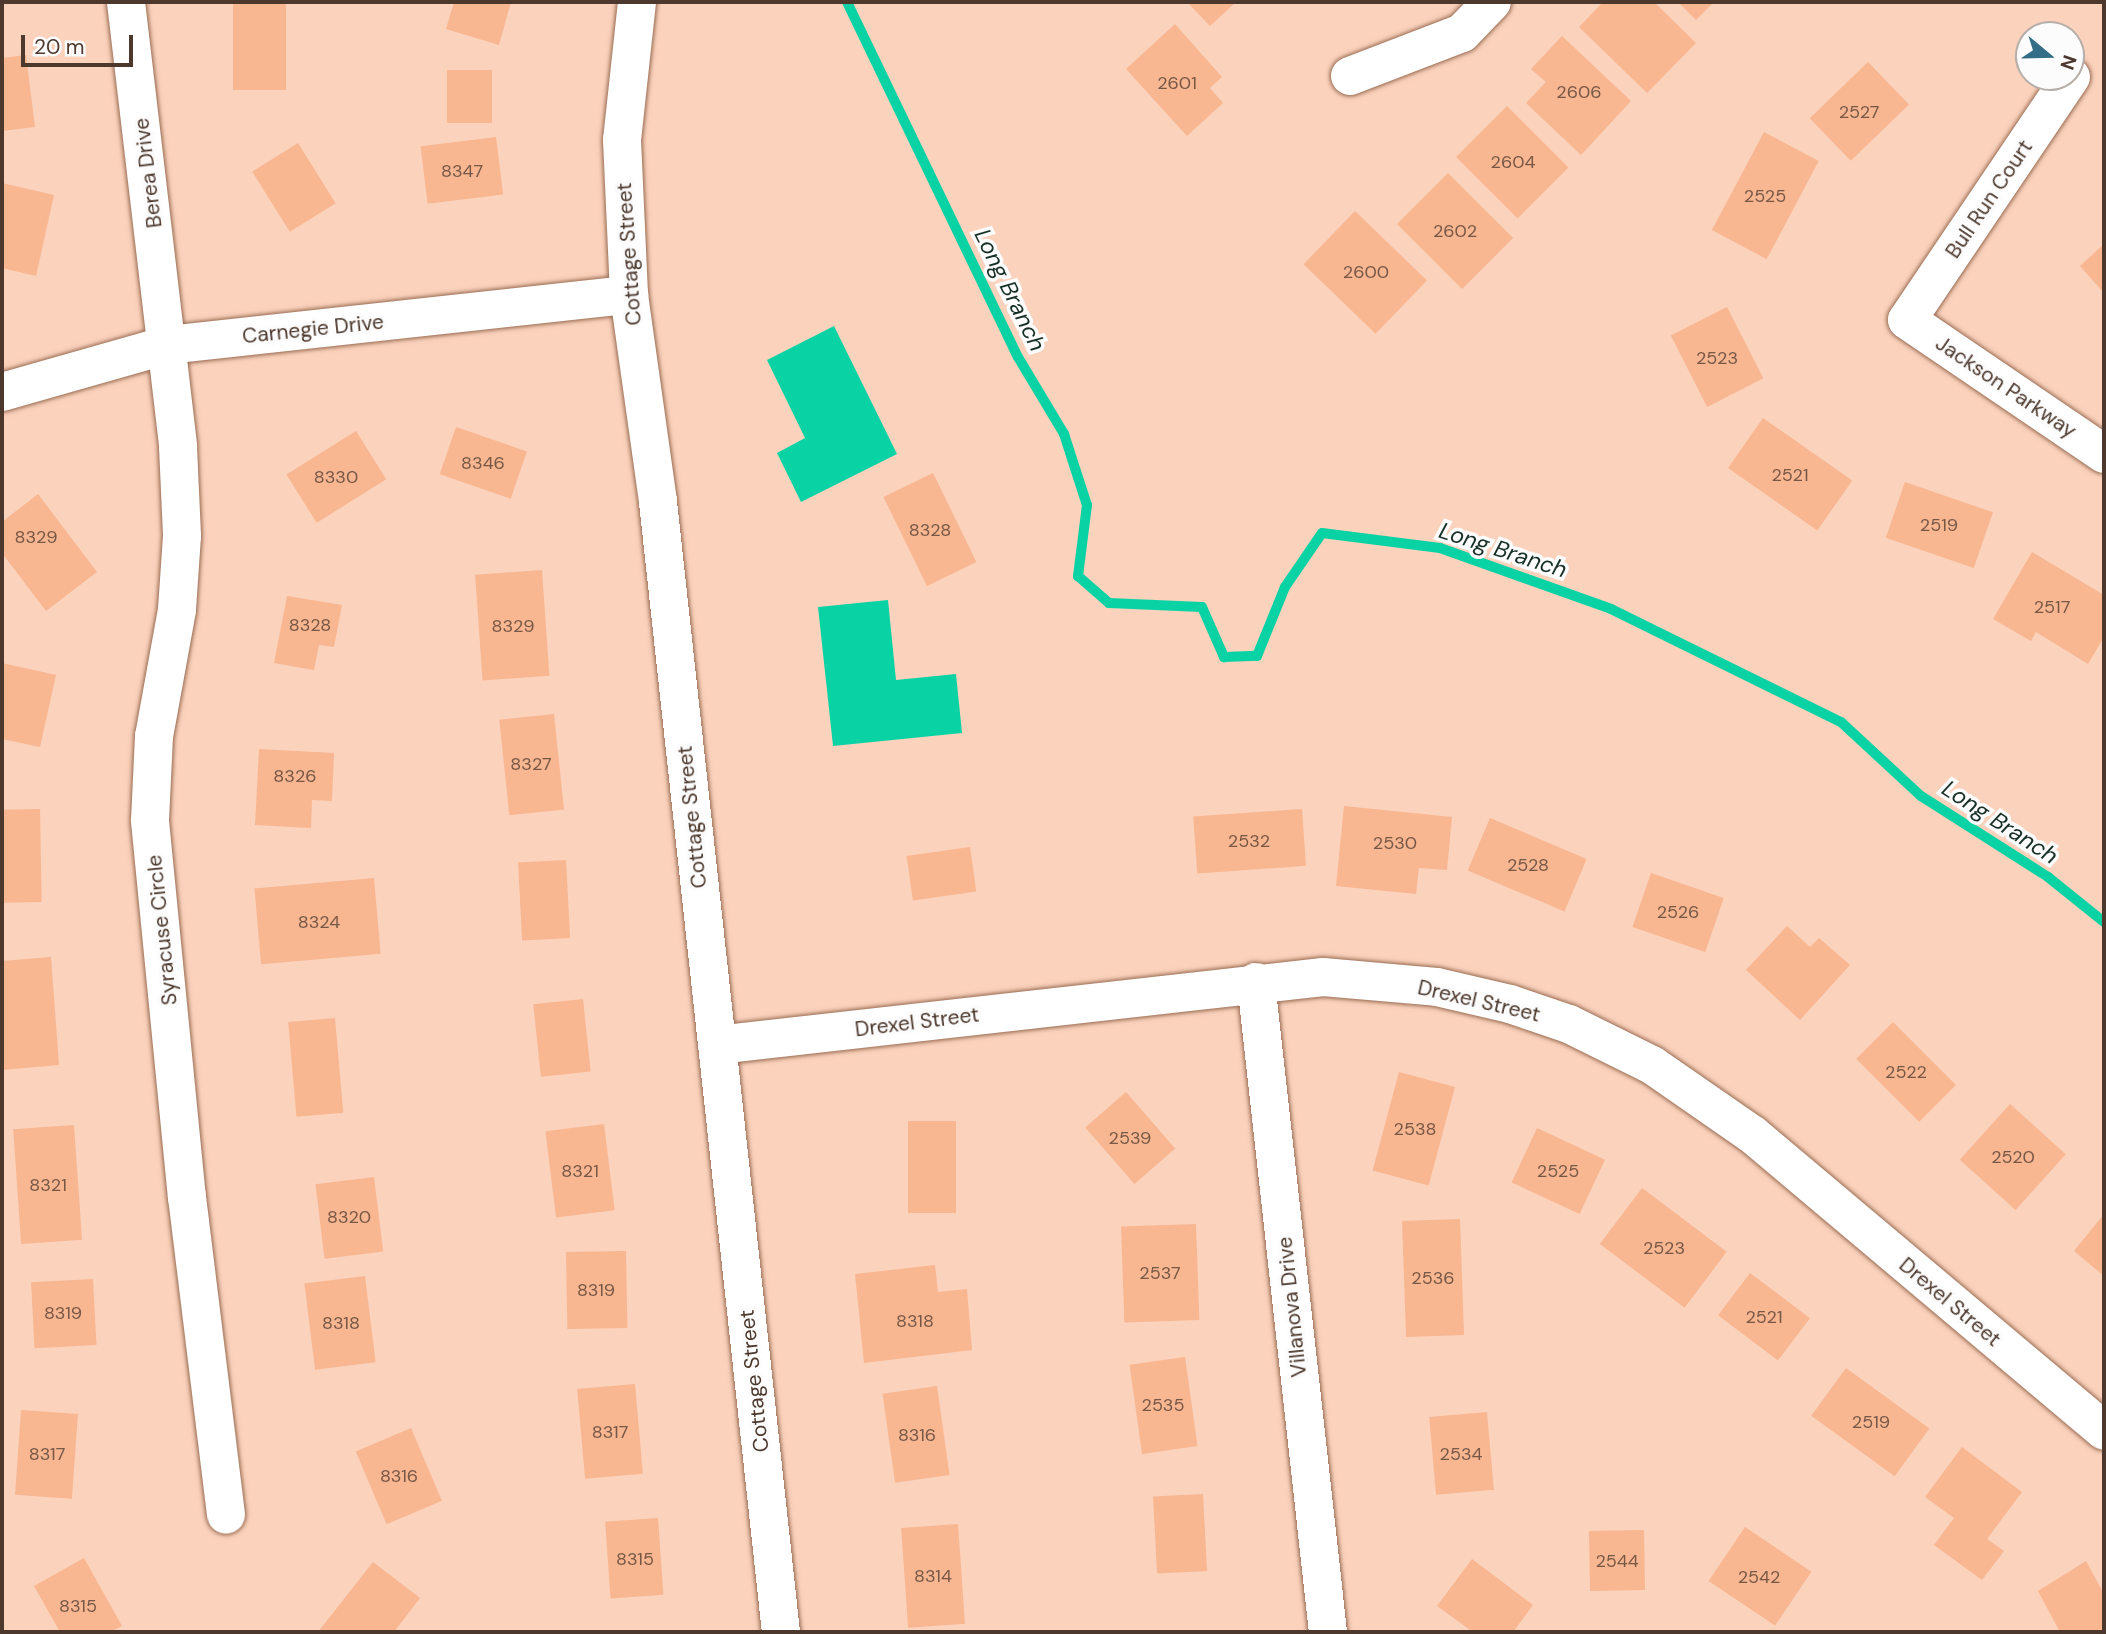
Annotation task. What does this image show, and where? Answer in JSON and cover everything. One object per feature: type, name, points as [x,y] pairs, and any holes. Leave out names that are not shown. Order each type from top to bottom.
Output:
[{"type":"street","name":"Berea Drive","points":[[126,2],[167,345]]},
{"type":"street","name":"Cottage Street","points":[[638,2],[622,140],[629,295],[658,502],[781,1632]]},
{"type":"street","points":[[1350,76],[1462,33],[1492,2]]},
{"type":"street","name":"Bull Run Court","points":[[1907,320],[2062,91]]},
{"type":"street","name":"Carnegie Drive","points":[[2,392],[167,345],[629,295]]},
{"type":"street","name":"Jackson Parkway","points":[[1907,320],[2104,454]]},
{"type":"street","name":"Syracuse Circle","points":[[167,345],[182,536],[177,610],[154,736],[150,821],[187,1197],[226,1515]]},
{"type":"street","name":"Drexel Street","points":[[717,1045],[1256,982],[1323,977],[1437,987],[1569,1024],[1652,1065],[1753,1135],[2104,1432]]},
{"type":"street","name":"Villanova Drive","points":[[1256,982],[1328,1632]]},
{"type":"shaded area","points":[[834,326],[897,454],[801,502],[777,453],[805,438],[767,360]]},
{"type":"shaded area","points":[[888,600],[896,680],[956,674],[962,733],[833,746],[818,607]]},
{"type":"building","points":[[233,2],[286,2],[286,90],[233,90]]},
{"type":"building","points":[[454,2],[511,2],[499,45],[446,29]]},
{"type":"building","points":[[1187,2],[1236,2],[1210,26]]},
{"type":"building","points":[[1603,2],[1654,2],[1696,43],[1647,93],[1579,27]]},
{"type":"building","points":[[1678,2],[1714,2],[1696,20]]},
{"type":"building","points":[[1175,24],[1222,77],[1210,88],[1223,103],[1187,136],[1126,69]]},
{"type":"building","points":[[1562,36],[1631,101],[1581,155],[1526,103],[1546,82],[1531,69]]},
{"type":"building","points":[[26,55],[35,127],[2,131],[2,58]]},
{"type":"building","points":[[1868,62],[1909,104],[1851,161],[1810,118]]},
{"type":"building","points":[[447,70],[492,70],[492,123],[447,123]]},
{"type":"building","points":[[1507,106],[1569,168],[1518,218],[1456,157]]},
{"type":"building","points":[[1764,132],[1819,161],[1767,259],[1712,230]]},
{"type":"building","points":[[496,137],[503,195],[428,204],[421,146]]},
{"type":"building","points":[[298,143],[336,203],[290,232],[252,172]]},
{"type":"building","points":[[1448,173],[1513,238],[1462,289],[1397,224]]},
{"type":"building","points":[[2,183],[54,195],[36,276],[2,268]]},
{"type":"building","points":[[1355,211],[1427,280],[1376,334],[1304,264]]},
{"type":"building","points":[[2104,244],[2104,293],[2080,266]]},
{"type":"building","points":[[1727,307],[1763,378],[1707,407],[1671,336]]},
{"type":"building","points":[[1763,418],[1852,481],[1817,530],[1728,468]]},
{"type":"building","points":[[456,427],[527,451],[511,499],[440,474]]},
{"type":"building","points":[[356,431],[386,479],[317,523],[286,474]]},
{"type":"building","points":[[933,473],[976,562],[927,586],[884,497]]},
{"type":"building","points":[[1905,482],[1993,512],[1974,568],[1886,538]]},
{"type":"building","points":[[38,494],[97,572],[46,611],[2,553],[2,522]]},
{"type":"building","points":[[2032,552],[2104,595],[2104,637],[2088,664],[2036,632],[2031,641],[1993,619]]},
{"type":"building","points":[[542,570],[549,676],[483,680],[475,575]]},
{"type":"building","points":[[287,596],[342,605],[334,647],[319,645],[314,670],[274,663]]},
{"type":"building","points":[[2,663],[56,675],[40,747],[2,739]]},
{"type":"building","points":[[554,714],[564,809],[509,815],[499,720]]},
{"type":"building","points":[[259,749],[334,753],[332,801],[312,800],[311,828],[255,825]]},
{"type":"building","points":[[1344,806],[1452,817],[1447,870],[1419,868],[1416,894],[1336,886]]},
{"type":"building","points":[[40,809],[42,902],[4,903],[2,810]]},
{"type":"building","points":[[1302,809],[1306,866],[1197,873],[1193,817]]},
{"type":"building","points":[[1490,818],[1587,859],[1564,911],[1468,870]]},
{"type":"building","points":[[970,847],[976,892],[913,900],[907,856]]},
{"type":"building","points":[[566,860],[570,938],[522,940],[518,863]]},
{"type":"building","points":[[1651,873],[1724,898],[1705,952],[1632,927]]},
{"type":"building","points":[[374,878],[381,954],[261,964],[254,888]]},
{"type":"building","points":[[1787,926],[1810,947],[1819,938],[1850,965],[1800,1020],[1746,970]]},
{"type":"building","points":[[51,957],[59,1065],[2,1070],[2,961]]},
{"type":"building","points":[[583,999],[591,1072],[541,1077],[533,1004]]},
{"type":"building","points":[[335,1018],[343,1113],[296,1117],[288,1022]]},
{"type":"building","points":[[1893,1022],[1956,1085],[1919,1122],[1856,1059]]},
{"type":"building","points":[[1399,1072],[1455,1087],[1429,1186],[1373,1171]]},
{"type":"building","points":[[1126,1092],[1175,1149],[1134,1184],[1085,1127]]},
{"type":"building","points":[[2010,1104],[2066,1154],[2016,1210],[1960,1160]]},
{"type":"building","points":[[908,1121],[956,1121],[956,1213],[908,1213]]},
{"type":"building","points":[[604,1124],[615,1210],[556,1218],[545,1131]]},
{"type":"building","points":[[74,1125],[82,1240],[21,1244],[13,1129]]},
{"type":"building","points":[[1537,1128],[1605,1160],[1580,1214],[1512,1182]]},
{"type":"building","points":[[374,1177],[383,1251],[325,1259],[315,1184]]},
{"type":"building","points":[[1642,1188],[1727,1252],[1685,1308],[1600,1244]]},
{"type":"building","points":[[2104,1214],[2104,1276],[2074,1251]]},
{"type":"building","points":[[1460,1219],[1464,1335],[1406,1337],[1402,1221]]},
{"type":"building","points":[[1196,1224],[1199,1320],[1124,1323],[1121,1227]]},
{"type":"building","points":[[626,1251],[627,1328],[567,1329],[566,1252]]},
{"type":"building","points":[[935,1265],[938,1292],[967,1289],[972,1350],[864,1363],[855,1274]]},
{"type":"building","points":[[1750,1273],[1810,1318],[1778,1360],[1718,1315]]},
{"type":"building","points":[[365,1276],[376,1362],[315,1370],[304,1283]]},
{"type":"building","points":[[93,1279],[96,1345],[35,1348],[31,1282]]},
{"type":"building","points":[[1185,1357],[1198,1446],[1142,1454],[1130,1365]]},
{"type":"building","points":[[1846,1368],[1929,1429],[1895,1476],[1811,1416]]},
{"type":"building","points":[[635,1384],[643,1474],[585,1479],[577,1389]]},
{"type":"building","points":[[937,1386],[950,1475],[895,1483],[883,1394]]},
{"type":"building","points":[[21,1410],[78,1414],[72,1499],[15,1495]]},
{"type":"building","points":[[1487,1412],[1494,1490],[1436,1495],[1429,1417]]},
{"type":"building","points":[[411,1428],[442,1501],[387,1524],[356,1451]]},
{"type":"building","points":[[1962,1447],[2022,1492],[1987,1539],[2004,1551],[1982,1580],[1934,1545],[1954,1518],[1925,1497]]},
{"type":"building","points":[[1203,1494],[1207,1571],[1157,1574],[1153,1497]]},
{"type":"building","points":[[658,1518],[663,1595],[611,1599],[605,1522]]},
{"type":"building","points":[[958,1524],[965,1624],[908,1628],[901,1528]]},
{"type":"building","points":[[1745,1527],[1811,1572],[1775,1626],[1709,1581]]},
{"type":"building","points":[[1644,1530],[1645,1590],[1590,1591],[1589,1531]]},
{"type":"building","points":[[84,1558],[122,1626],[110,1632],[60,1632],[34,1586]]},
{"type":"building","points":[[1472,1559],[1533,1605],[1513,1632],[1473,1632],[1437,1606]]},
{"type":"building","points":[[2086,1561],[2104,1594],[2104,1632],[2060,1632],[2038,1591]]},
{"type":"building","points":[[373,1562],[420,1598],[394,1632],[318,1632]]},
{"type":"waterway","name":"Long Branch","points":[[847,2],[1018,357],[1064,434],[1087,505],[1078,576],[1109,603],[1202,607],[1224,657],[1257,656],[1285,587],[1322,533],[1440,548],[1611,609],[1841,722],[1921,796],[2048,877],[2104,922]]}]
